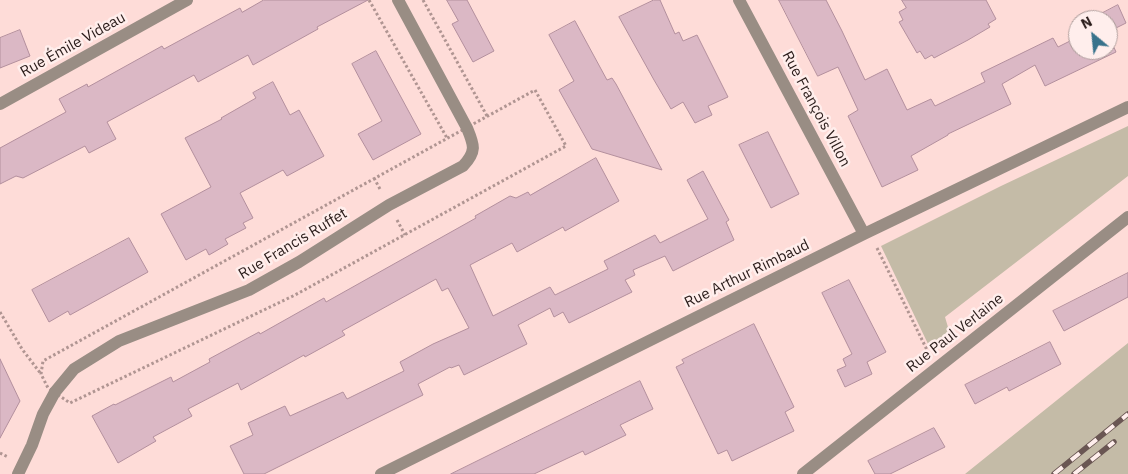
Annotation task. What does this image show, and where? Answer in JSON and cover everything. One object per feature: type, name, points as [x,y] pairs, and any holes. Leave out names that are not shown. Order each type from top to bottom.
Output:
[{"type":"street","name":"Rue Émile Videau","points":[[0,104],[187,0]]},
{"type":"street","name":"Rue Francis Ruffet","points":[[18,474],[32,445],[43,414],[55,392],[74,369],[119,341],[249,290],[299,262],[389,205],[463,166],[470,159],[473,151],[472,141],[398,0]]},
{"type":"street","name":"Rue François Villon","points":[[739,0],[864,234]]},
{"type":"street","name":"Rue Arthur Rimbaud","points":[[381,474],[864,234],[1128,107]]},
{"type":"street","name":"Rue Paul Verlaine","points":[[802,474],[1128,217]]},
{"type":"path","points":[[370,0],[447,138]]},
{"type":"path","points":[[423,0],[487,116]]},
{"type":"path","points":[[881,226],[887,237],[877,247],[928,353],[921,360],[931,373]]},
{"type":"path","points":[[0,312],[22,349],[41,374]]},
{"type":"shaded area","points":[[1128,126],[1128,176],[945,317],[950,334],[929,346],[881,246],[1001,186]]},
{"type":"shaded area","points":[[1128,343],[1128,474],[965,474]]},
{"type":"building","points":[[264,0],[368,0],[317,27],[318,29],[253,65],[248,55],[198,82],[194,75],[107,122],[116,139],[89,153],[85,146],[23,178],[16,176],[0,184],[0,148],[66,112],[59,99],[87,84],[88,87],[162,46],[164,49],[240,8],[242,12]]},
{"type":"building","points":[[447,0],[467,0],[494,51],[473,62],[452,24],[458,21]]},
{"type":"building","points":[[654,0],[660,0],[675,34],[679,32],[683,41],[697,35],[728,97],[708,106],[712,115],[695,123],[683,102],[671,109],[619,17]]},
{"type":"building","points":[[779,0],[826,0],[865,80],[887,69],[907,110],[931,99],[935,106],[985,82],[981,73],[1053,38],[1058,47],[1068,42],[1068,60],[1099,60],[1045,86],[1035,65],[1002,84],[1011,104],[948,134],[911,156],[918,170],[882,187],[848,116],[858,110],[838,67],[818,76]]},
{"type":"building","points":[[902,0],[986,0],[996,19],[988,24],[990,27],[968,40],[934,58],[932,55],[925,59],[920,51],[917,53],[899,22],[903,20],[899,12],[906,8]]},
{"type":"building","points":[[1118,5],[1126,23],[1118,27],[1118,10],[1108,10]]},
{"type":"building","points":[[575,21],[607,80],[612,78],[616,84],[662,170],[592,149],[559,90],[574,81],[549,35]]},
{"type":"building","points":[[20,30],[30,56],[0,68],[0,38]]},
{"type":"building","points":[[376,51],[421,134],[373,160],[358,134],[382,121],[352,64]]},
{"type":"building","points":[[273,82],[290,115],[299,110],[324,156],[287,176],[283,170],[240,193],[253,218],[243,223],[246,228],[225,239],[228,244],[209,255],[206,249],[186,260],[161,214],[211,187],[185,138],[222,119],[256,98],[253,93]]},
{"type":"building","points":[[768,132],[799,194],[771,208],[739,145]]},
{"type":"building","points":[[596,158],[619,201],[565,231],[563,227],[517,252],[512,243],[470,265],[493,316],[550,287],[555,295],[608,269],[604,261],[655,235],[660,243],[708,219],[687,180],[703,171],[729,220],[726,222],[734,240],[673,271],[665,256],[633,270],[635,275],[625,280],[632,292],[569,323],[563,312],[554,317],[550,308],[518,325],[527,344],[464,375],[459,365],[450,367],[418,384],[423,395],[264,474],[244,474],[230,446],[253,435],[248,423],[285,406],[290,416],[343,392],[347,399],[404,371],[400,362],[433,344],[469,328],[448,288],[442,291],[436,279],[342,331],[345,335],[305,357],[304,355],[241,390],[238,383],[188,409],[192,416],[153,437],[156,441],[118,463],[92,416],[171,377],[173,382],[210,362],[209,359],[259,332],[260,334],[324,298],[326,302],[476,218],[475,216],[510,196],[516,198],[528,192],[530,195]]},
{"type":"building","points":[[129,238],[148,272],[70,315],[68,311],[49,322],[32,290]]},
{"type":"building","points":[[1128,273],[1128,297],[1064,331],[1053,311]]},
{"type":"building","points":[[849,280],[886,352],[867,362],[872,374],[845,387],[837,370],[846,366],[843,359],[852,354],[822,293]]},
{"type":"building","points":[[754,324],[794,407],[785,412],[794,431],[732,461],[727,450],[718,454],[676,367],[684,363],[682,360]]},
{"type":"building","points":[[1050,342],[1061,364],[1009,391],[1007,387],[975,404],[965,385]]},
{"type":"building","points":[[0,359],[20,401],[0,438]]},
{"type":"building","points":[[640,381],[653,409],[620,425],[626,435],[585,455],[583,451],[534,474],[451,474]]},
{"type":"building","points":[[934,428],[945,447],[890,474],[875,474],[868,461]]},
{"type":"railway","points":[[1054,474],[1128,414]]},
{"type":"railway","points":[[1074,474],[1114,442]]}]
